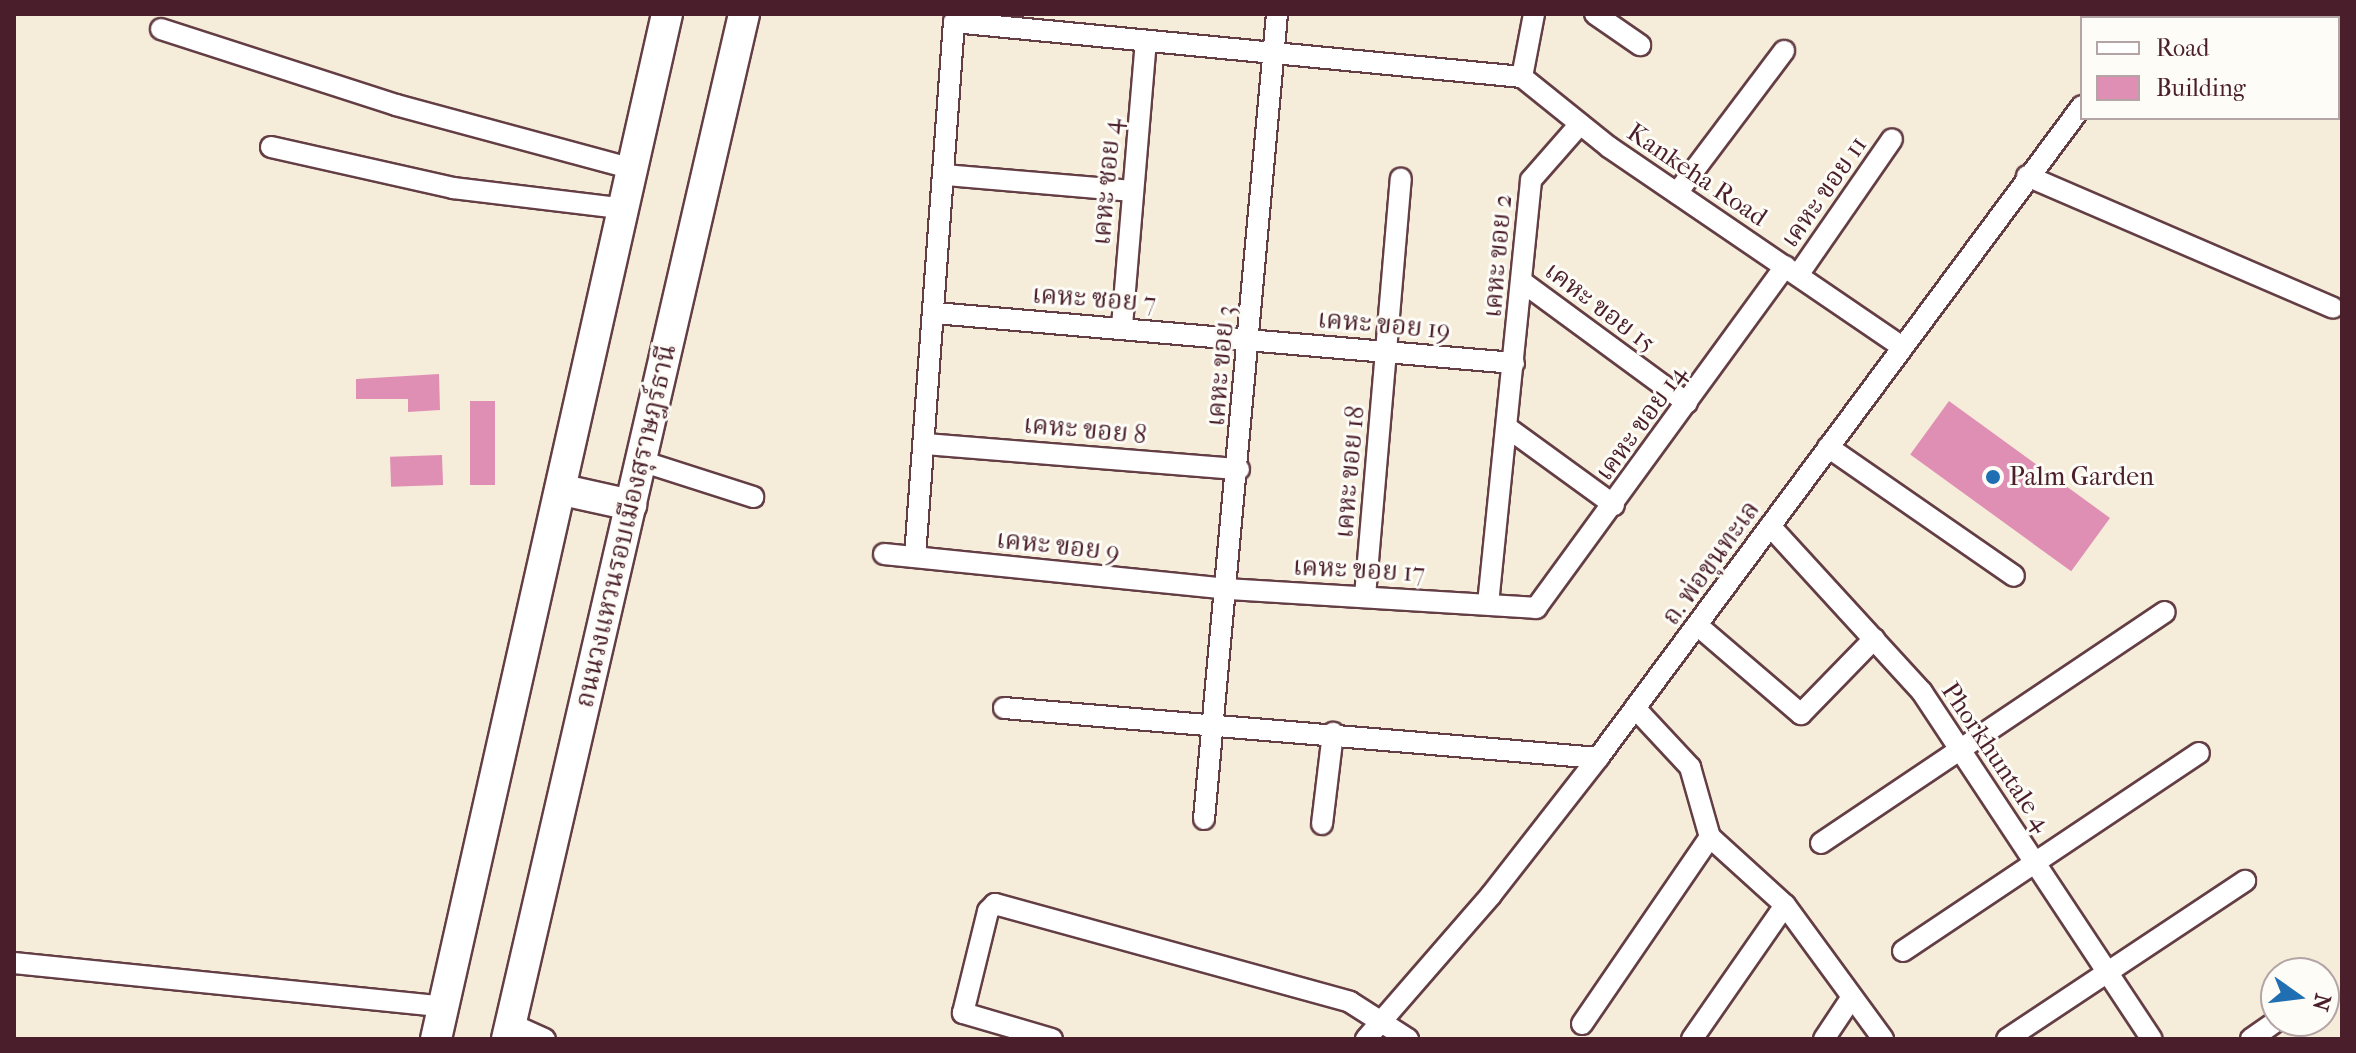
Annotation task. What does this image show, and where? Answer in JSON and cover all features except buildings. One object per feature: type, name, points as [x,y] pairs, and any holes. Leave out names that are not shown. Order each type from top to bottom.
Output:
[{"type":"highway","points":[[436,1039],[563,490],[667,14]]},
{"type":"highway","name":"ถนนวงแหวนรอบเมืองสุราษฎร์ธานี","points":[[509,1032],[744,14]]},
{"type":"highway","points":[[563,490],[631,505]]},
{"type":"street","name":"เคหะ ขอย 3","points":[[1204,819],[1239,469],[1277,14]]},
{"type":"street","points":[[915,557],[926,444],[954,22],[1522,77],[1534,14]]},
{"type":"street","points":[[1595,14],[1640,45]]},
{"type":"street","points":[[161,29],[396,105],[634,169]]},
{"type":"street","name":"เคหะ ซอย 4","points":[[1122,326],[1146,42]]},
{"type":"street","points":[[1677,193],[1784,51]]},
{"type":"street","name":"Kankeha Road","points":[[1522,77],[1580,124],[1677,193],[1901,346]]},
{"type":"street","name":"ถ. พ่อขุนทะเล","points":[[1366,1039],[1598,758],[2080,109]]},
{"type":"street","name":"เคหะ ขอย 2","points":[[1514,363],[1531,180],[1580,124]]},
{"type":"street","name":"เคหะ ขอย 11","points":[[1792,271],[1892,139]]},
{"type":"street","points":[[271,147],[453,188],[626,209]]},
{"type":"street","points":[[945,175],[1131,191]]},
{"type":"street","points":[[2027,176],[2333,308]]},
{"type":"street","name":"เคหะ ขอย 18","points":[[1365,596],[1401,179]]},
{"type":"street","name":"เคหะ ขอย 14","points":[[1536,608],[1687,403],[1792,271]]},
{"type":"street","name":"เคหะ ขอย 15","points":[[1521,281],[1687,403]]},
{"type":"street","name":"เคหะ ซอย 7","points":[[935,313],[1249,338]]},
{"type":"street","name":"เคหะ ขอย 19","points":[[1249,338],[1514,363]]},
{"type":"street","points":[[1488,604],[1514,363]]},
{"type":"street","points":[[1508,428],[1614,505]]},
{"type":"street","name":"เคหะ ขอย 8","points":[[926,444],[1239,469]]},
{"type":"street","points":[[1828,447],[2014,576]]},
{"type":"street","points":[[641,461],[753,497]]},
{"type":"street","name":"Phorkhuntale 4","points":[[1770,526],[1874,639],[1961,747],[2152,1039]]},
{"type":"street","name":"เคหะ ขอย 9","points":[[884,554],[1227,589]]},
{"type":"street","name":"เคหะ ขอย 17","points":[[1227,589],[1536,608]]},
{"type":"street","points":[[1821,843],[2165,612]]},
{"type":"street","points":[[1697,625],[1801,714],[1874,639]]},
{"type":"street","points":[[1004,708],[1216,722],[1598,758]]},
{"type":"street","points":[[1635,708],[1690,767],[1710,837],[1785,905],[1883,1039]]},
{"type":"street","points":[[1322,824],[1333,733]]},
{"type":"street","points":[[1903,951],[2199,753]]},
{"type":"street","points":[[1582,1024],[1710,837]]},
{"type":"street","points":[[2007,1039],[2245,881]]},
{"type":"street","points":[[1052,1039],[963,1013],[988,911],[1002,903],[1350,1002],[1408,1039]]},
{"type":"street","points":[[1692,1039],[1785,905]]},
{"type":"street","points":[[14,963],[444,1007]]},
{"type":"street","points":[[1824,1039],[1852,997]]},
{"type":"street","points":[[509,1032],[545,1039]]},
{"type":"place","name":"Palm Garden","points":[[1993,477]]}]
